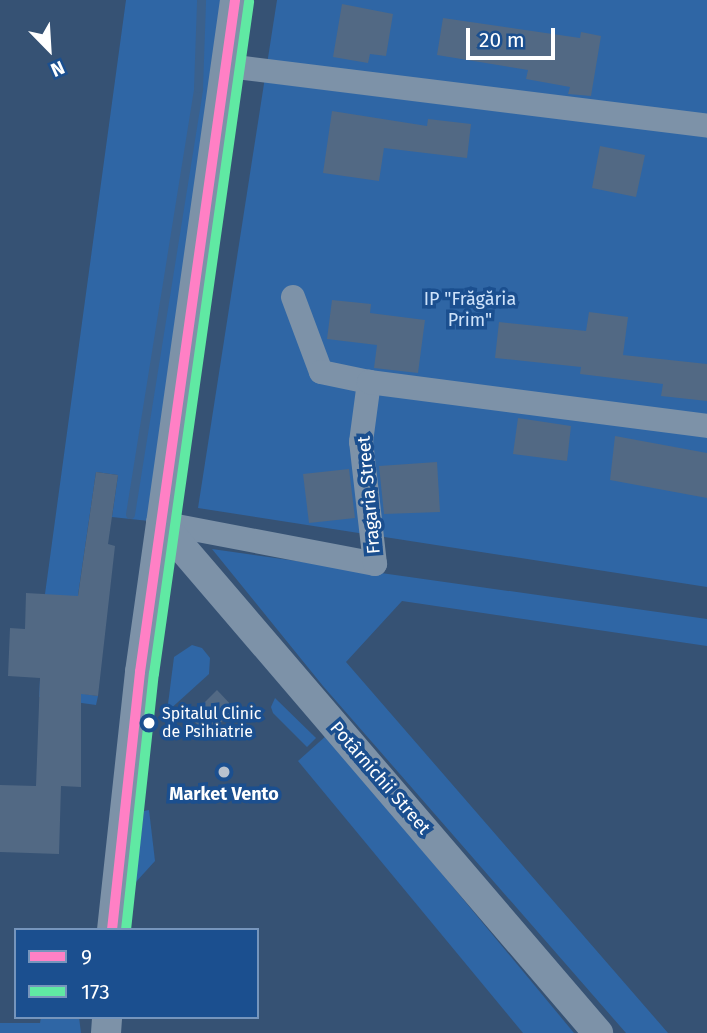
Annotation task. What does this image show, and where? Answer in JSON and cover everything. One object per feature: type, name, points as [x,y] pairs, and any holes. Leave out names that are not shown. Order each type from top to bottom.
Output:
[{"type":"street","points":[[112,928],[161,523],[228,66],[235,0]]},
{"type":"street","points":[[228,66],[707,126]]},
{"type":"street","points":[[293,297],[321,372],[369,382],[707,426]]},
{"type":"street","name":"Fragaria Street","points":[[161,523],[375,564],[361,442],[369,382]]},
{"type":"street","name":"Potârnichii Street","points":[[161,523],[598,1033]]},
{"type":"green space","points":[[126,0],[223,0],[149,521],[112,517],[118,475],[96,472],[64,691],[98,696],[96,705],[39,697],[45,594]]},
{"type":"green space","name":"IP \"Frăgăria Prim\"","points":[[277,0],[707,0],[707,587],[198,508]]},
{"type":"green space","points":[[212,549],[707,619],[707,646],[402,601],[346,662],[668,1033],[626,1033],[323,686]]},
{"type":"green space","points":[[192,645],[202,648],[210,658],[209,674],[167,712],[174,657]]},
{"type":"green space","points":[[275,698],[316,738],[307,747],[273,713],[271,707]]},
{"type":"green space","points":[[327,735],[574,1033],[523,1033],[298,761]]},
{"type":"green space","points":[[149,810],[155,861],[135,883],[144,811]]},
{"type":"green space","points":[[41,1019],[79,1019],[81,1033],[0,1033],[0,1023],[40,1023]]},
{"type":"building","points":[[342,4],[393,14],[386,56],[370,54],[368,63],[333,57]]},
{"type":"building","points":[[443,18],[580,38],[581,32],[601,36],[591,96],[568,94],[570,87],[526,79],[528,70],[437,55]]},
{"type":"building","points":[[332,111],[427,126],[428,119],[471,124],[467,158],[384,148],[379,181],[323,173]]},
{"type":"building","points":[[600,146],[645,155],[636,197],[592,188]]},
{"type":"building","points":[[332,300],[371,304],[370,313],[425,320],[418,373],[374,368],[377,345],[327,339]]},
{"type":"building","points":[[589,312],[628,317],[623,355],[707,364],[707,401],[661,396],[663,384],[580,374],[581,367],[495,358],[499,322],[586,331]]},
{"type":"building","points":[[518,418],[571,426],[567,461],[513,454]]},
{"type":"building","points":[[615,436],[707,453],[707,498],[610,480]]},
{"type":"building","points":[[437,462],[440,512],[384,514],[379,466]]},
{"type":"building","points":[[349,469],[355,518],[309,523],[303,474]]},
{"type":"building","points":[[96,472],[118,475],[108,544],[115,546],[98,696],[81,694],[81,787],[61,786],[59,854],[0,852],[0,785],[36,786],[40,678],[8,676],[10,628],[25,629],[26,593],[78,596]]},
{"type":"building","points":[[217,690],[235,709],[208,735],[190,717]]},
{"type":"waterway","points":[[130,514],[198,88],[201,0]]},
{"type":"transit line","name":"9","points":[[112,928],[140,672],[235,0]]},
{"type":"transit line","name":"173","points":[[126,928],[154,674],[249,2]]},
{"type":"place","name":"Spitalul Clinic de Psihiatrie","points":[[149,723]]},
{"type":"place","name":"Market Vento","points":[[224,772]]}]
